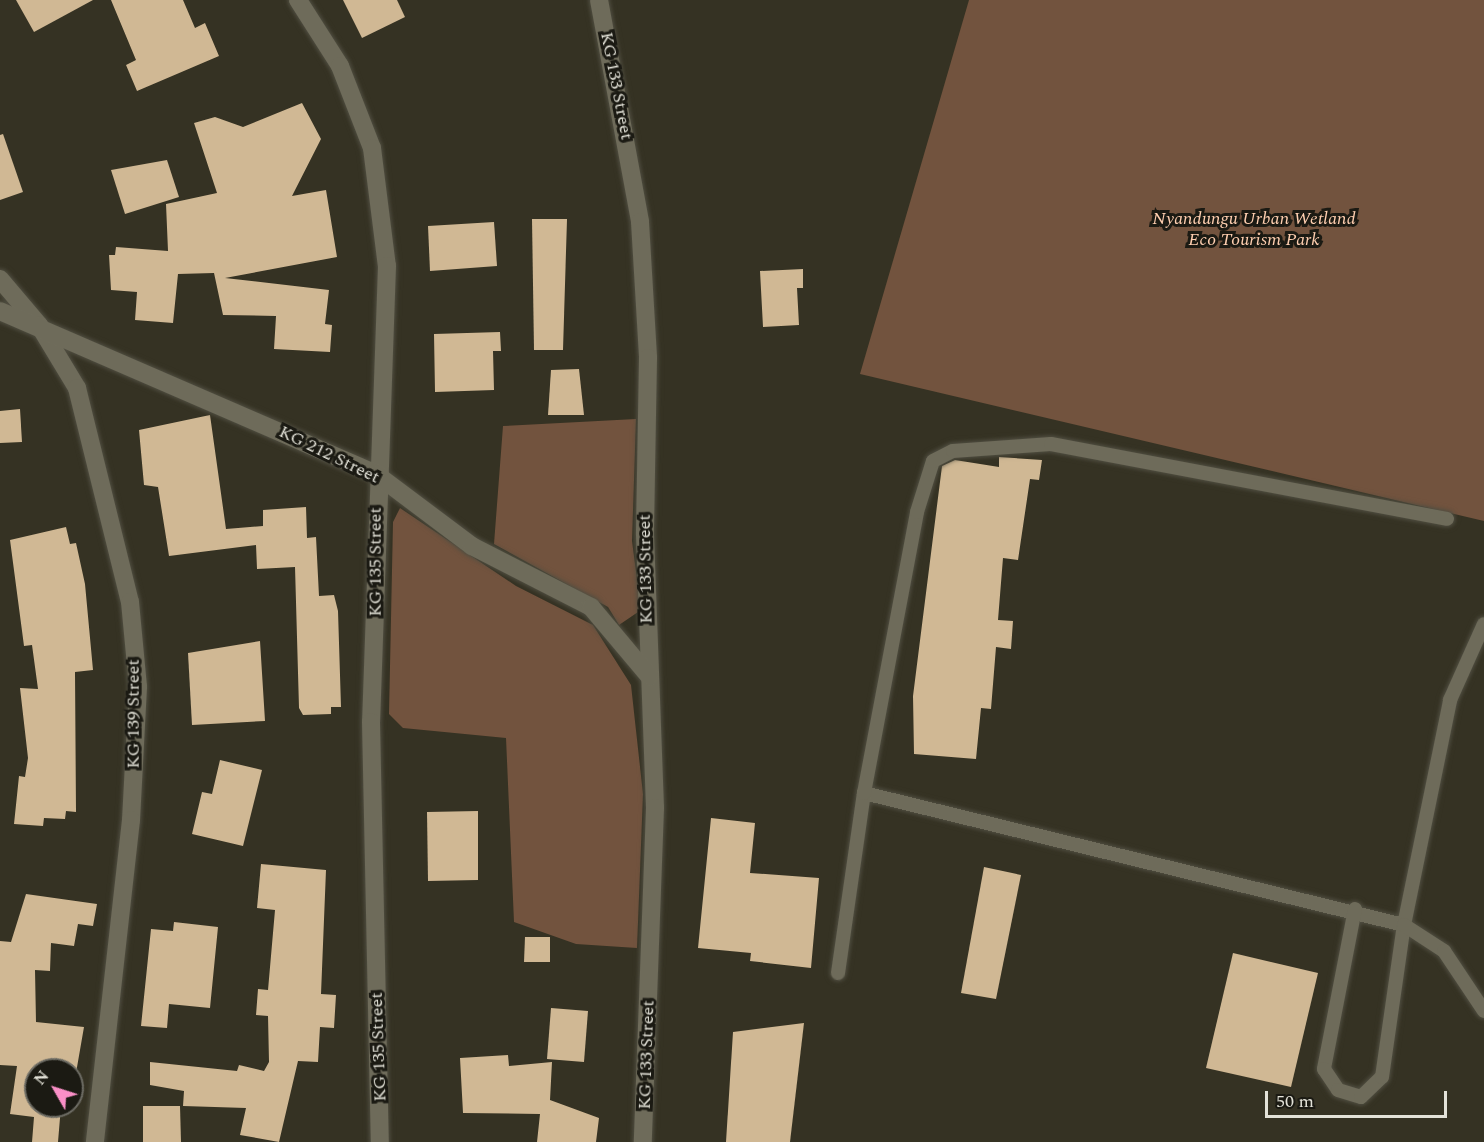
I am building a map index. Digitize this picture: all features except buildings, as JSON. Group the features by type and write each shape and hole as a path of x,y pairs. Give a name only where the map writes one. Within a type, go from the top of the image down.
{"street":[{"name":"KG 135 Street","path":"298,0 340,66 372,148 387,266 376,474 371,722 380,1142"},
{"name":"KG 133 Street","path":"599,0 640,222 648,358 649,676 655,808 643,1142"},
{"name":"KG 139 Street","path":"0,279 39,324 77,388 130,602 138,687 131,820 95,1142"},
{"name":"KG 212 Street","path":"0,311 39,324 376,474 472,546 591,607 649,676"}],"lane":[{"path":"838,973 864,794 917,512 933,461 953,451 1051,444 1447,519"},
{"path":"1355,909 1324,1069 1338,1090 1361,1096 1382,1077 1404,925 1450,700 1484,624"},
{"path":"864,794 1355,909 1404,925 1444,951 1484,1011"}],"green space":[{"name":"Nyandungu Urban Wetland Eco Tourism Park","path":"969,0 1484,0 1484,521 860,374"},
{"path":"636,419 632,541 641,610 619,625 608,607 494,544 503,426"},
{"path":"400,508 516,586 593,625 631,685 643,794 637,948 576,944 514,922 506,738 403,728 389,714 393,522"}]}
